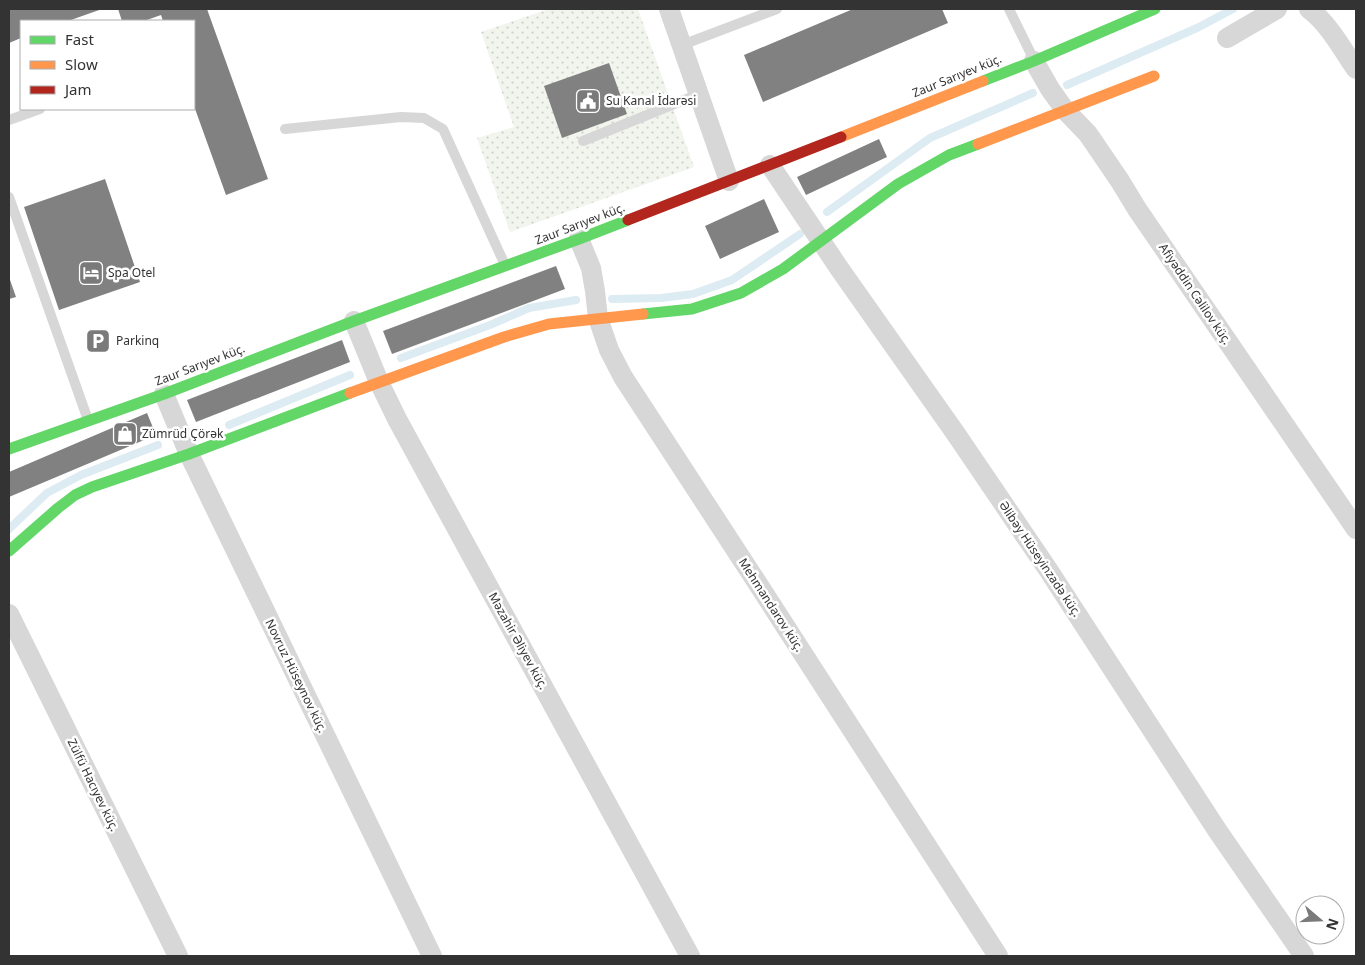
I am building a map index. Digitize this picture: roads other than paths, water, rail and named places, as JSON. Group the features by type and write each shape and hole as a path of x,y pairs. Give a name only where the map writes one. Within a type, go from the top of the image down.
{"street":[{"path":"669,9 729,181"},
{"name":"Zaur Sarıyev küç.","path":"9,449 164,394 354,321 579,239 1034,61 1155,9"},
{"path":"1227,38 1277,9"},
{"path":"1309,9 1316,14 1329,30 1356,69"},
{"name":"Afiyəddin Cəlilov küç.","path":"1034,61 1065,110 1088,134 1099,149 1137,209 1356,529"},
{"path":"9,551 58,508 76,495 92,487 189,454 379,382 548,324 692,309 741,293 782,269 898,184 949,155 1154,76"},
{"name":"Əlibəy Hüseyinzadə küç.","path":"770,165 1044,563 1217,830 1304,956"},
{"name":"Mehmandarov küç.","path":"579,239 591,268 598,318 609,350 622,378 758,584 998,956"},
{"name":"Məzahir Əliyev küç.","path":"354,321 379,382 407,437 690,956"},
{"name":"Novruz Hüseynov küç.","path":"164,394 189,454 432,956"},
{"name":"Zülfü Hacıyev küç.","path":"9,614 178,956"}],"lane":[{"path":"682,45 777,9"},
{"path":"1010,9 1034,61"},
{"path":"584,141 699,94"},
{"path":"9,120 37,110"},
{"path":"285,129 401,117 424,118 442,129 505,266"},
{"path":"9,197 88,420"}],"waterway":[{"path":"1067,85 1197,28 1233,9"},
{"path":"827,212 930,138 1033,93"},
{"path":"612,299 661,298 693,294 732,280 800,234"},
{"path":"401,358 490,325 529,308 576,300"},
{"path":"229,425 350,375"},
{"path":"9,529 47,493 81,475 158,445"}],"place":[{"name":"Su Kanal İdarəsi","path":"588,101"},
{"name":"Spa Otel","path":"91,273"},
{"name":"Parkinq","path":"98,341"},
{"name":"Zümrüd Çörək","path":"125,434"}]}
